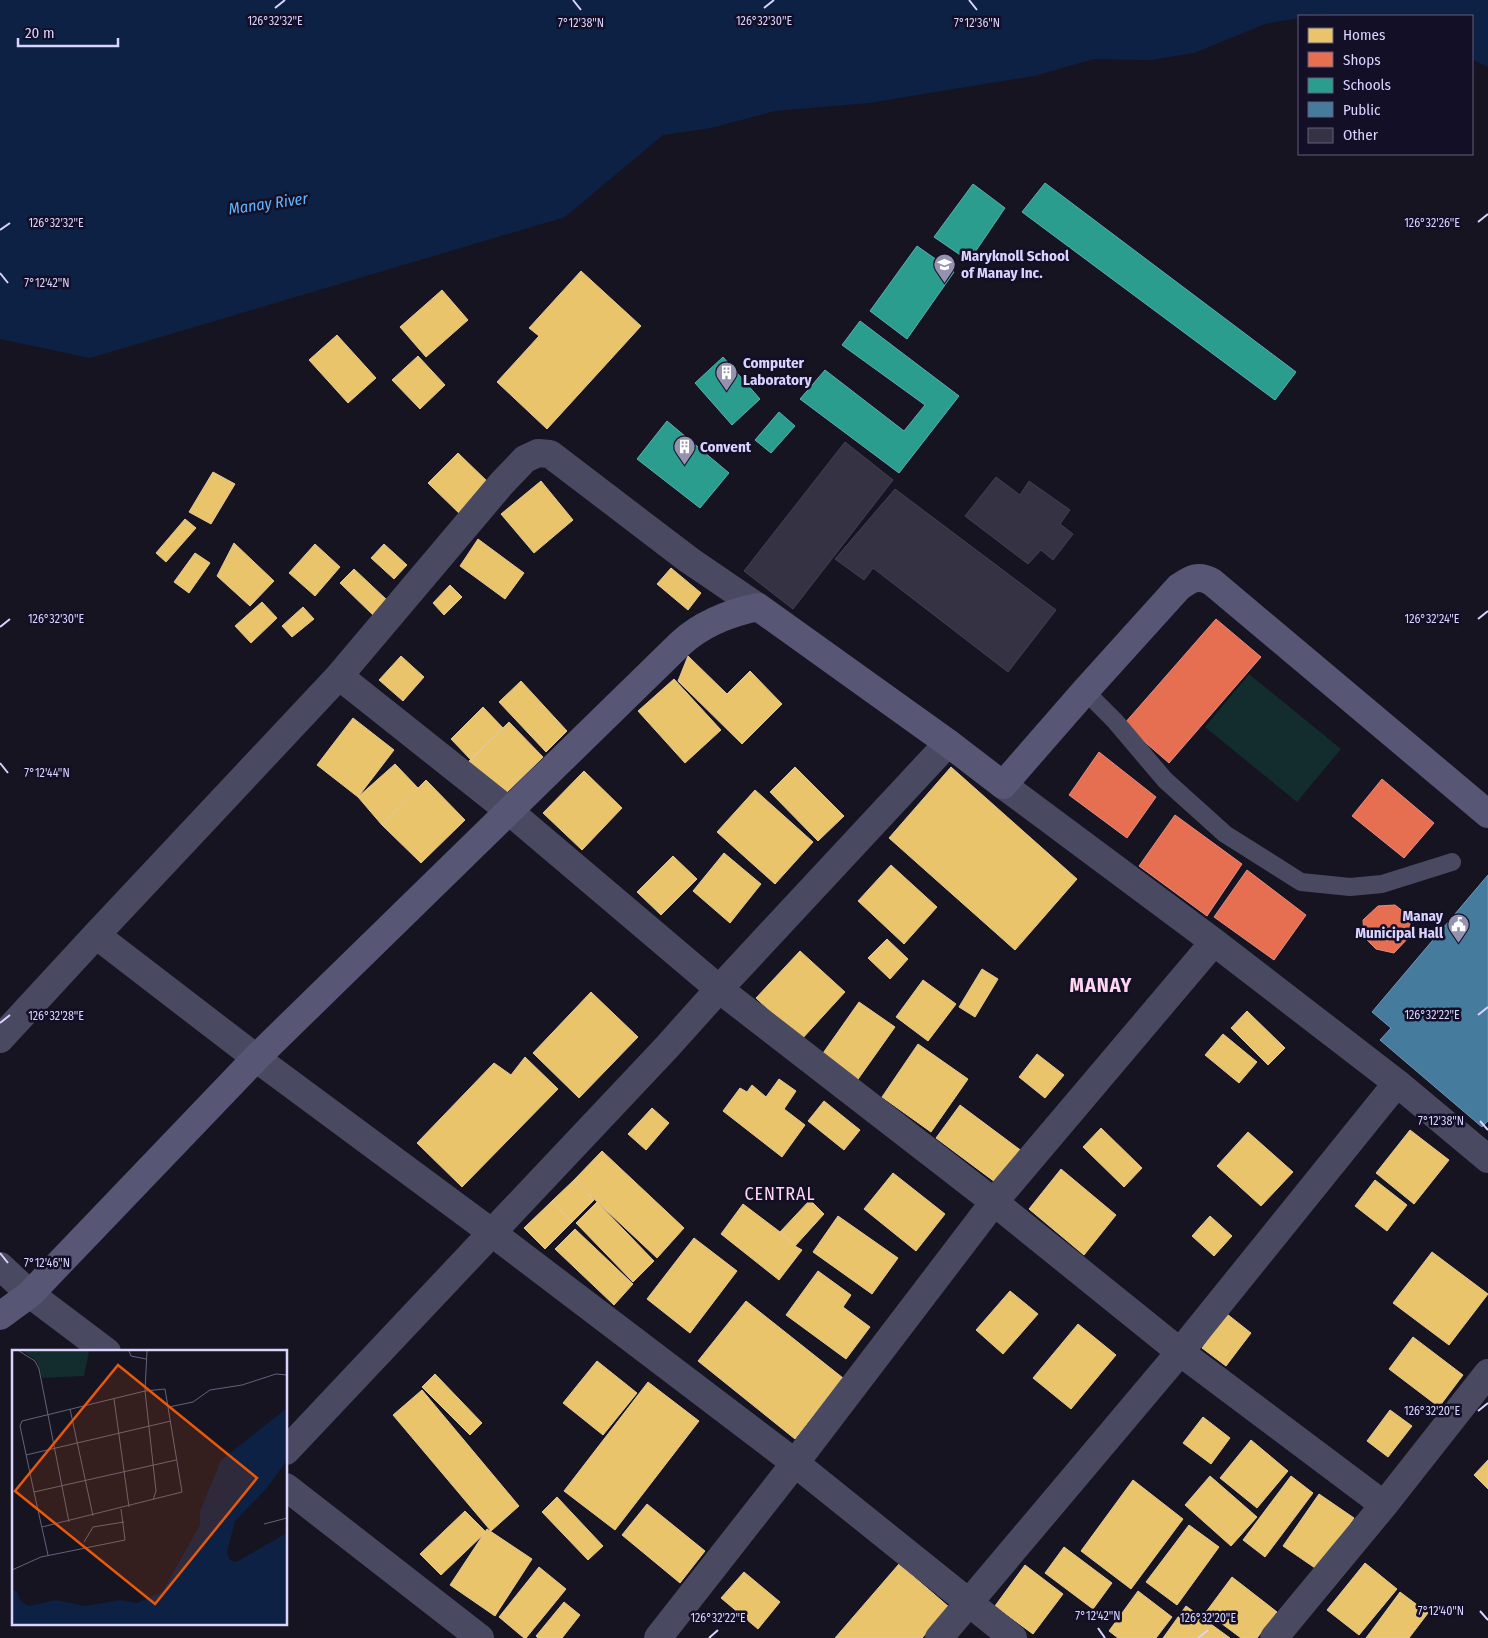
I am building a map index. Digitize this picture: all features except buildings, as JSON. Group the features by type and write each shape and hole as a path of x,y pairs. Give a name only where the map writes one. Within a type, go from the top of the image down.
{"street":[{"path":"3,1031 96,935 339,676 519,464 538,453 550,454 689,560 948,743 1214,942 1397,1082 1488,1159"},
{"path":"1003,785 1179,587 1197,577 1212,582 1488,814"},
{"path":"0,1316 30,1294 256,1058 689,635 695,630 726,615 758,607"},
{"path":"339,676 509,811 719,989 994,1202 1180,1352 1384,1505"},
{"path":"288,1449 667,1046 948,743"},
{"path":"96,935 256,1058 491,1232 795,1463 1013,1638"},
{"path":"658,1638 795,1463 994,1202 1214,942"},
{"path":"939,1638 1180,1352 1397,1082"},
{"path":"0,1266 30,1294 104,1350"},
{"path":"1274,1638 1384,1505 1488,1373"},
{"path":"288,1489 480,1638"}],"lane":[{"path":"1085,691 1115,722 1165,780 1225,834 1301,882 1350,887 1382,884 1452,862"}],"green space":[{"path":"1249,674 1341,749 1297,802 1205,727"}],"water":[{"name":"Manay River","path":"0,0 1488,0 1488,67 1473,60 1473,15 1298,15 1298,18 1265,24 1194,53 1150,60 1094,59 1034,76 869,103 775,111 711,128 663,135 565,217 90,358 0,339"}],"place":[{"name":"Maryknoll School of Manay Inc.","path":"945,284"},
{"name":"Computer Laboratory","path":"727,391"},
{"name":"Convent","path":"684,466"},
{"name":"Manay Municipal Hall","path":"1459,944"}],"district":[{"name":"MANAY","path":"1101,985"},
{"name":"CENTRAL","path":"780,1194"}]}
